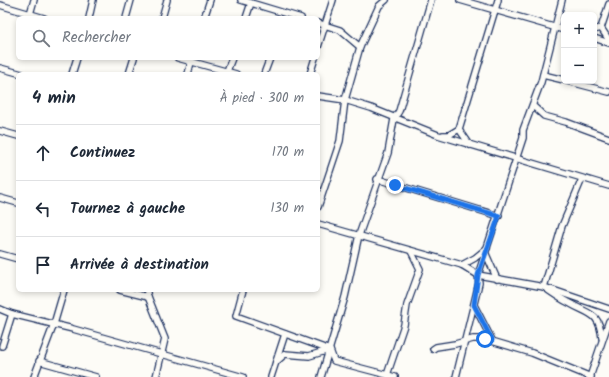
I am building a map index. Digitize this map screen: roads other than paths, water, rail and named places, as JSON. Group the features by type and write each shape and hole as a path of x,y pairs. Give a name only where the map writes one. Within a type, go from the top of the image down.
{"street":[{"path":"30,14 34,0"},
{"path":"89,16 93,0"},
{"path":"127,16 131,0"},
{"path":"163,16 167,0"},
{"path":"205,16 210,0"},
{"path":"241,0 295,16"},
{"path":"320,39 334,0"},
{"path":"320,201 340,141 345,100 360,47 379,3 386,0"},
{"path":"321,377 345,297 359,236 377,179 388,153 394,119 399,111 431,0"},
{"path":"460,0 561,29"},
{"path":"438,135 449,135 459,130 498,0"},
{"path":"456,377 474,305 478,275 499,216 517,159 524,130 543,75 562,0"},
{"path":"247,16 251,3"},
{"path":"601,28 609,4"},
{"path":"0,5 37,16"},
{"path":"279,11 281,16"},
{"path":"320,24 340,30 360,47"},
{"path":"597,29 601,28"},
{"path":"601,28 609,41"},
{"path":"597,39 609,41"},
{"path":"74,72 76,60"},
{"path":"130,72 133,60"},
{"path":"189,72 192,60 230,72"},
{"path":"227,71 231,60"},
{"path":"265,72 269,60"},
{"path":"311,72 314,60"},
{"path":"0,68 16,72"},
{"path":"543,75 561,79"},
{"path":"578,84 609,92"},
{"path":"320,96 345,100 371,108 394,119 438,135 609,186"},
{"path":"533,106 544,116 566,122 609,138"},
{"path":"459,130 470,145"},
{"path":"0,131 16,135"},
{"path":"544,287 562,226 582,178"},
{"path":"377,179 499,216"},
{"path":"0,198 16,202"},
{"path":"320,225 462,266 478,275 544,287 609,309"},
{"path":"387,375 404,325 407,305 420,269 411,251"},
{"path":"462,266 487,251"},
{"path":"487,251 496,279"},
{"path":"0,254 16,257"},
{"path":"544,287 571,304 593,314 601,325 602,338"},
{"path":"34,377 54,324 63,292"},
{"path":"129,292 148,296"},
{"path":"147,292 165,340 156,377"},
{"path":"243,292 236,316 330,350 334,360 395,377"},
{"path":"474,305 492,340"},
{"path":"0,309 12,314 162,354 233,376 243,377"},
{"path":"2,346 12,314"},
{"path":"433,349 436,347 478,338 492,340 532,353 590,377 609,320"},
{"path":"271,377 285,334"},
{"path":"276,362 285,354 309,356 330,350"},
{"path":"39,362 96,377"},
{"path":"214,370 221,377"}]}
